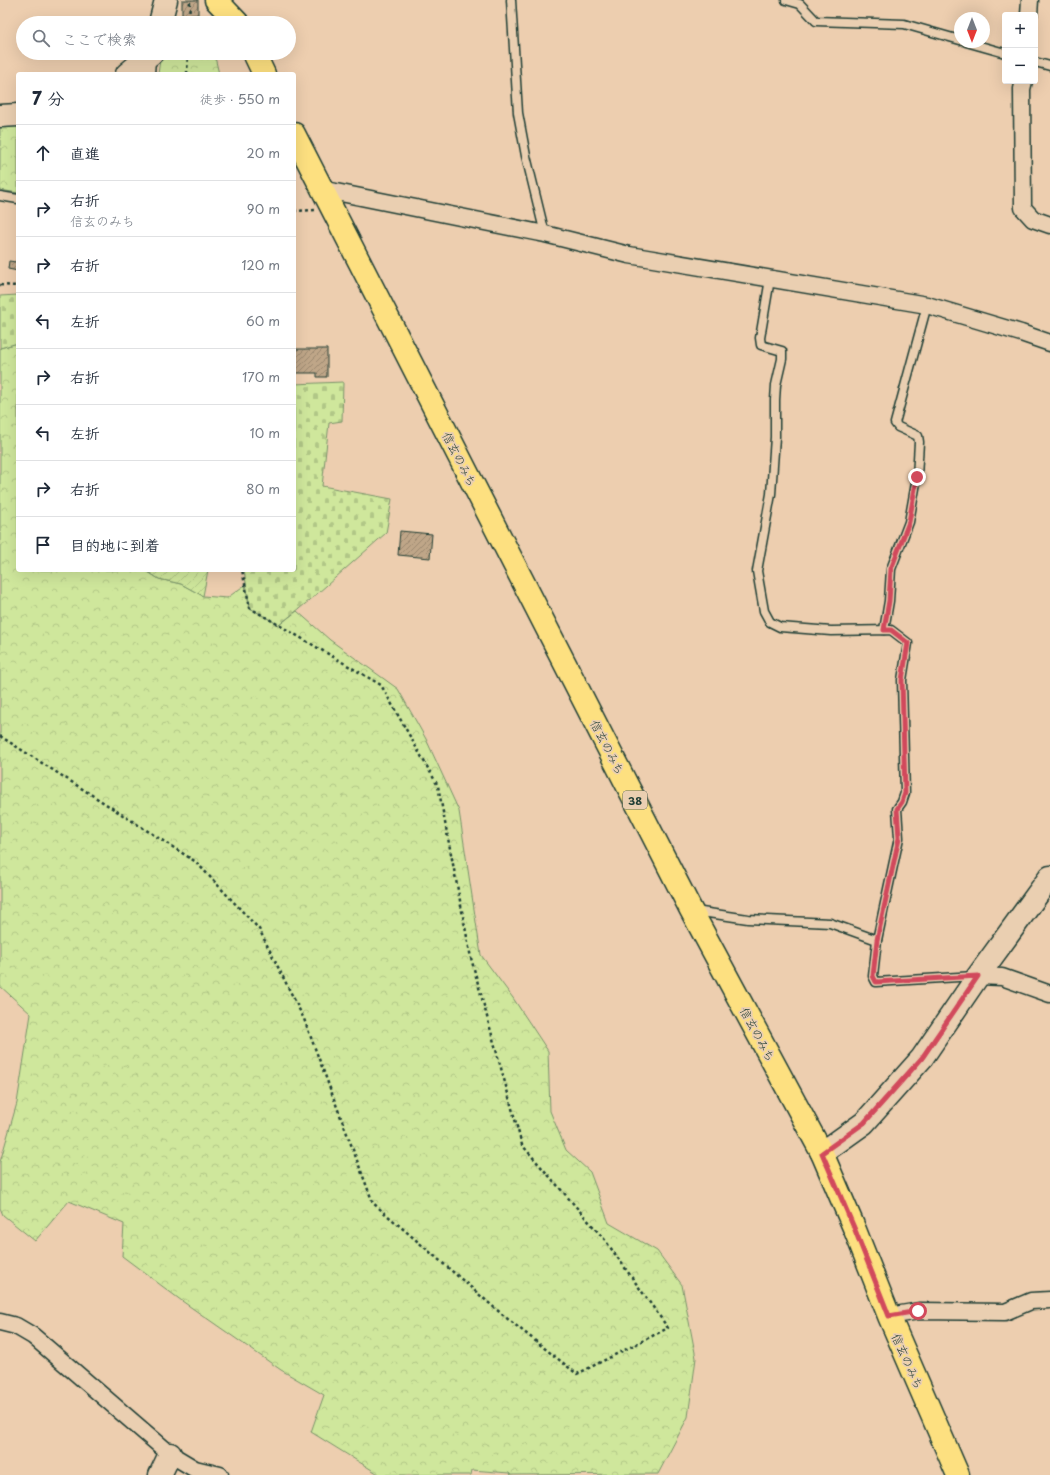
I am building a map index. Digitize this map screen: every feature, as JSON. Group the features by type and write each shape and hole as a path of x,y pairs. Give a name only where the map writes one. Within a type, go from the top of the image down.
{"main road":[{"path":"216,0 231,16"},
{"path":"257,60 263,72"},
{"name":"信玄のみち","path":"296,138 691,910 822,1153 855,1230 889,1316 958,1475"}],"street":[{"path":"162,16 166,0"},
{"path":"1029,12 1030,0"},
{"path":"130,72 151,60"},
{"path":"1023,84 1022,89 1023,208 1033,219 1050,225"},
{"path":"0,116 16,115"},
{"path":"321,189 545,234 629,255 927,306 1021,333 1050,343"},
{"path":"822,1153 864,1123 922,1058 978,976 1050,877"},
{"path":"978,976 1002,977 1050,994"},
{"path":"889,1316 918,1311 1005,1312 1031,1301 1050,1300"},
{"path":"0,1322 16,1326 33,1336 170,1454 195,1469 220,1475"},
{"path":"160,1475 170,1454"}],"lane":[{"path":"511,0 518,113 526,156 545,234"},
{"path":"786,0 800,4 816,21 904,24 954,38"},
{"path":"987,48 1002,52"},
{"path":"1038,63 1050,66"},
{"path":"0,196 16,199"},
{"path":"770,279 760,338 761,345 782,352 782,359 776,385 775,437 771,494 757,571 764,611 770,622 780,627 831,631 891,630 908,643 902,680 905,793 902,802 897,809 899,838 877,940 873,976 876,982 978,976"},
{"path":"884,630 889,601 891,569 909,522 917,477 919,442 918,436 898,427 895,423 927,306"},
{"path":"691,910 748,919 830,923 877,940"}],"path":[{"path":"189,16 190,0"},
{"path":"187,72 188,60"},
{"path":"0,285 16,286"},
{"path":"0,736 196,862 259,929 304,1019 373,1203 504,1316 577,1374 668,1328 605,1240 522,1145 471,958 438,786 381,685 250,608 242,572"}],"green space":[{"path":"160,60 216,60 219,72 158,72"},
{"path":"16,115 16,193 0,190 0,116"},
{"path":"16,295 16,344 0,348 0,296"},
{"path":"16,344 16,572 148,572 159,579 181,584 203,596 227,598 245,585 250,608 279,625 297,611 330,640 398,689 426,739 459,811 481,955 513,998 548,1051 550,1111 566,1150 590,1172 609,1223 657,1251 682,1285 696,1358 688,1417 658,1474 511,1475 509,1473 472,1470 471,1475 380,1475 311,1432 324,1395 281,1370 182,1301 122,1256 124,1224 69,1201 35,1241 3,1215 0,1208 0,1162 17,1103 31,1014 0,986 0,348"},
{"path":"343,382 342,421 329,423 322,486 392,499 386,533 310,600 279,625 250,608 244,572 296,572 296,384"},
{"path":"148,572 208,572 203,596 181,584 159,579"}],"building":[{"path":"182,0 198,0 198,15 182,15"},
{"path":"9,261 16,262 16,271 8,269"},
{"path":"296,349 327,349 327,377 317,377 317,373 296,373"},
{"path":"400,531 432,534 430,558 398,555"}],"route":[{"path":"917,477 911,503 909,522 891,569 889,601 884,630 891,630 908,643 902,680 905,793 902,802 897,809 899,838 877,940 873,976 876,982 978,976 922,1058 864,1123 822,1153 855,1230 889,1316 918,1311"}]}
